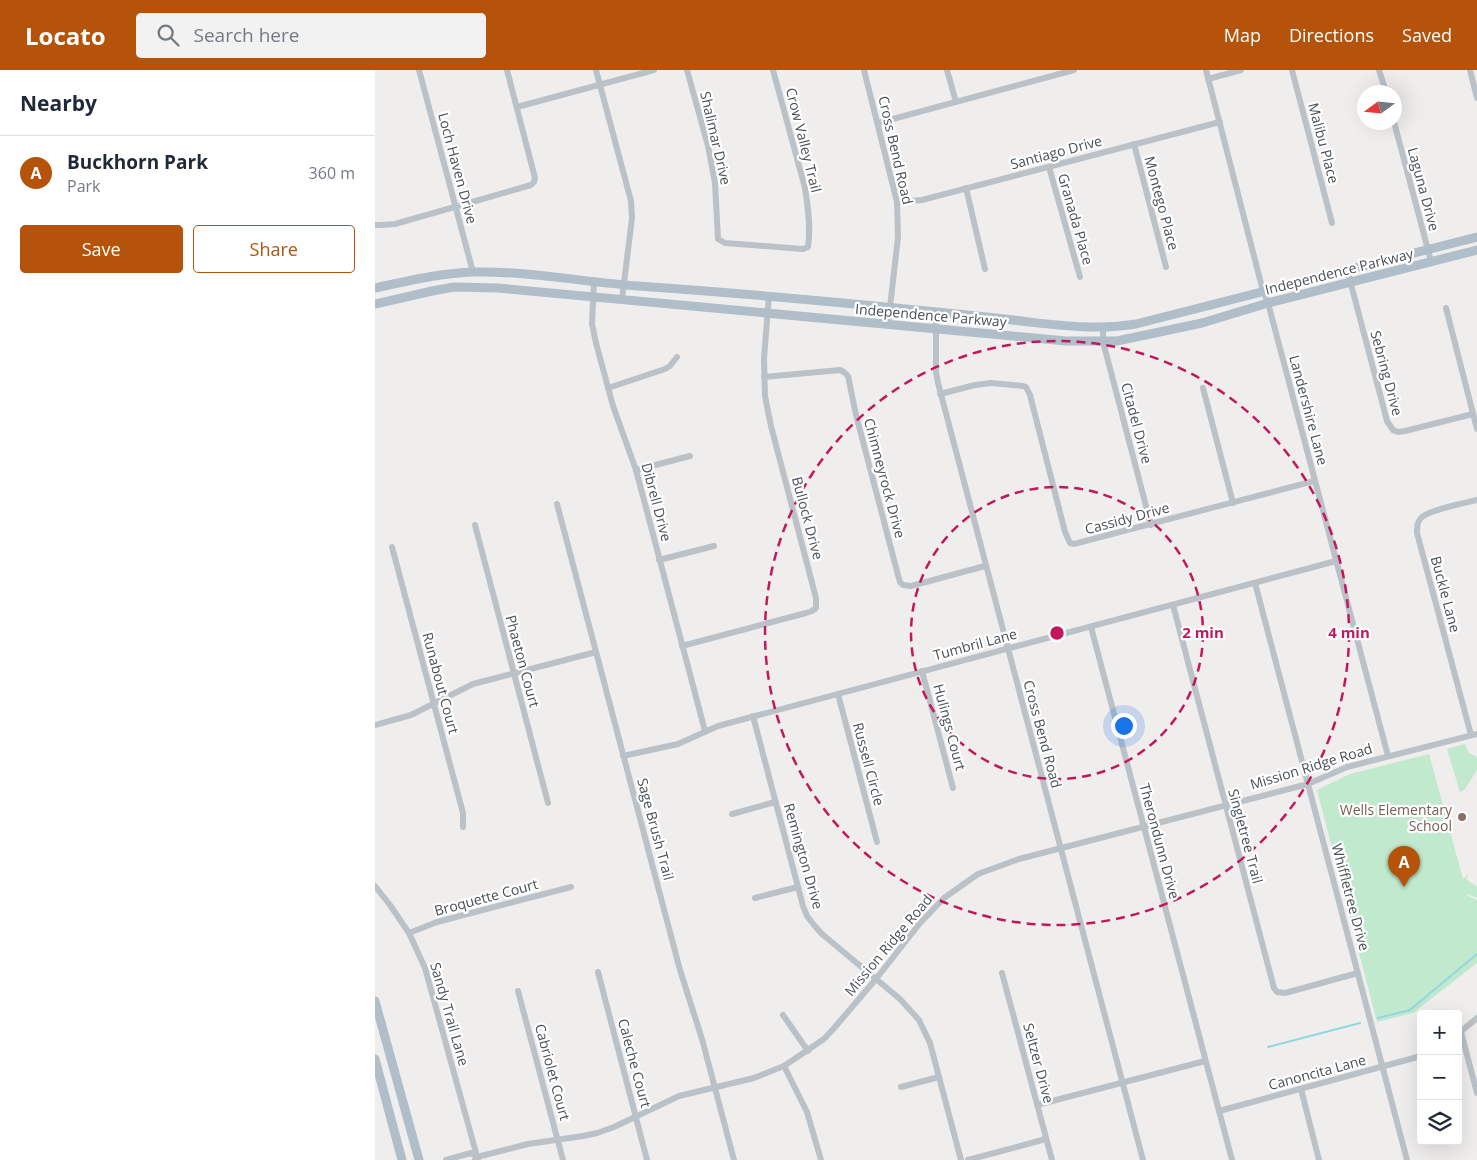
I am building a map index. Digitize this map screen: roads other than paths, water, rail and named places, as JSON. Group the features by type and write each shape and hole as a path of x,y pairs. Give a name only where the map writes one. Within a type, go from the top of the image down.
{"main road":[{"name":"Independence Parkway","path":"375,288 428,277 473,272 508,273 594,280 624,285 769,296 1074,327 1103,327 1136,324 1477,237"},
{"name":"Independence Parkway","path":"375,304 454,287 498,288 935,330 1066,341 1103,342 1117,341 1202,323 1268,302 1477,250"},
{"path":"473,272 475,288"},
{"path":"375,1001 419,1160"},
{"path":"375,1059 402,1160"}],"street":[{"name":"Loch Haven Drive","path":"419,70 473,272"},
{"path":"375,225 395,224 533,184 535,178 507,70"},
{"path":"596,70 631,201 632,218 622,299"},
{"path":"517,107 654,70"},
{"name":"Shalimar Drive","path":"687,70 708,146 715,183 718,240 725,243 803,249 808,247"},
{"name":"Crow Valley Trail","path":"773,70 805,188 808,247"},
{"name":"Cross Bend Road","path":"864,70 897,202 898,237 888,325"},
{"path":"947,70 956,102"},
{"path":"878,123 1074,70"},
{"name":"Landershire Lane","path":"1206,70 1263,291 1268,302 1388,756"},
{"path":"1208,79 1241,70"},
{"name":"Malibu Place","path":"1292,70 1332,222"},
{"path":"1379,70 1384,85"},
{"path":"1470,70 1477,98"},
{"name":"Santiago Drive","path":"897,202 922,200 1220,122"},
{"name":"Laguna Drive","path":"1396,130 1431,262"},
{"name":"Montego Place","path":"1134,144 1166,267"},
{"name":"Granada Place","path":"1049,167 1080,277"},
{"path":"966,188 985,270"},
{"name":"Sebring Drive","path":"1347,269 1387,421 1393,430 1398,432 1405,431 1473,414"},
{"name":"Dibrell Drive","path":"594,280 592,324 613,406 636,470 705,731"},
{"name":"Bullock Drive","path":"682,646 806,613 816,608 816,598 771,426 765,396 764,377 769,296"},
{"path":"1446,308 1477,429"},
{"name":"Cross Bend Road","path":"936,312 936,372 940,394 1143,1160"},
{"name":"Citadel Drive","path":"1103,327 1103,342 1151,524"},
{"path":"608,388 665,369 677,357"},
{"name":"Chimneyrock Drive","path":"764,377 840,370 848,376 855,415 898,575 903,585 911,586 985,566"},
{"name":"Cassidy Drive","path":"940,394 982,384 1020,385 1026,388 1030,395 1065,532 1070,543 1078,544 1315,481"},
{"path":"1203,388 1233,502"},
{"path":"636,470 690,456"},
{"name":"Buckle Lane","path":"1474,735 1417,533 1417,526 1419,520 1427,513 1477,500"},
{"name":"Sage Brush Trail","path":"557,504 623,756 734,1160"},
{"name":"Phaeton Court","path":"475,525 547,803"},
{"name":"Runabout Court","path":"392,546 463,813 463,827"},
{"path":"659,560 714,546"},
{"name":"Tumbril Lane","path":"623,756 678,744 718,726 753,716 1336,561"},
{"name":"Whiffletree Drive","path":"1255,583 1407,1160"},
{"name":"Singletree Trail","path":"1173,605 1274,988 1277,992 1285,993 1358,973"},
{"name":"Therondunn Drive","path":"1091,627 1232,1160"},
{"path":"375,725 411,715 473,684 596,652"},
{"name":"Hulings Court","path":"922,671 953,788"},
{"name":"Russell Circle","path":"838,694 877,842"},
{"name":"Remington Drive","path":"753,716 805,911 813,925 900,999 919,1020 930,1043 961,1160"},
{"name":"Mission Ridge Road","path":"446,1160 471,1153 476,1159 528,1144 597,1133 614,1127 679,1096 754,1078 783,1066 824,1039 931,911 944,898 978,874 1006,863 1308,784 1347,767 1474,735"},
{"path":"732,814 775,802"},
{"name":"Sandy Trail Lane","path":"375,886 409,933 420,956 431,986 476,1159"},
{"name":"Broquette Court","path":"409,933 437,922 571,887"},
{"path":"755,898 798,887"},
{"name":"Caleche Court","path":"598,972 647,1160"},
{"name":"Seltzer Drive","path":"1002,972 1052,1160"},
{"name":"Cabriolet Court","path":"518,991 563,1160"},
{"path":"783,1016 808,1051"},
{"path":"1462,1030 1477,1018"},
{"path":"1462,1043 1477,1093"},
{"name":"Canoncita Lane","path":"1219,1111 1417,1057"},
{"path":"1037,1105 1205,1061"},
{"path":"783,1066 807,1112 821,1160"},
{"path":"901,1087 939,1077"},
{"path":"1301,1089 1319,1160"},
{"path":"968,1160 1046,1139"}],"waterway":[{"path":"1378,1018 1410,1010 1477,954"},
{"path":"1268,1047 1360,1023"}],"place":[{"name":"Wells Elementary School","path":"1462,817"},
{"name":"Buckhorn Park","path":"1404,887"}]}
